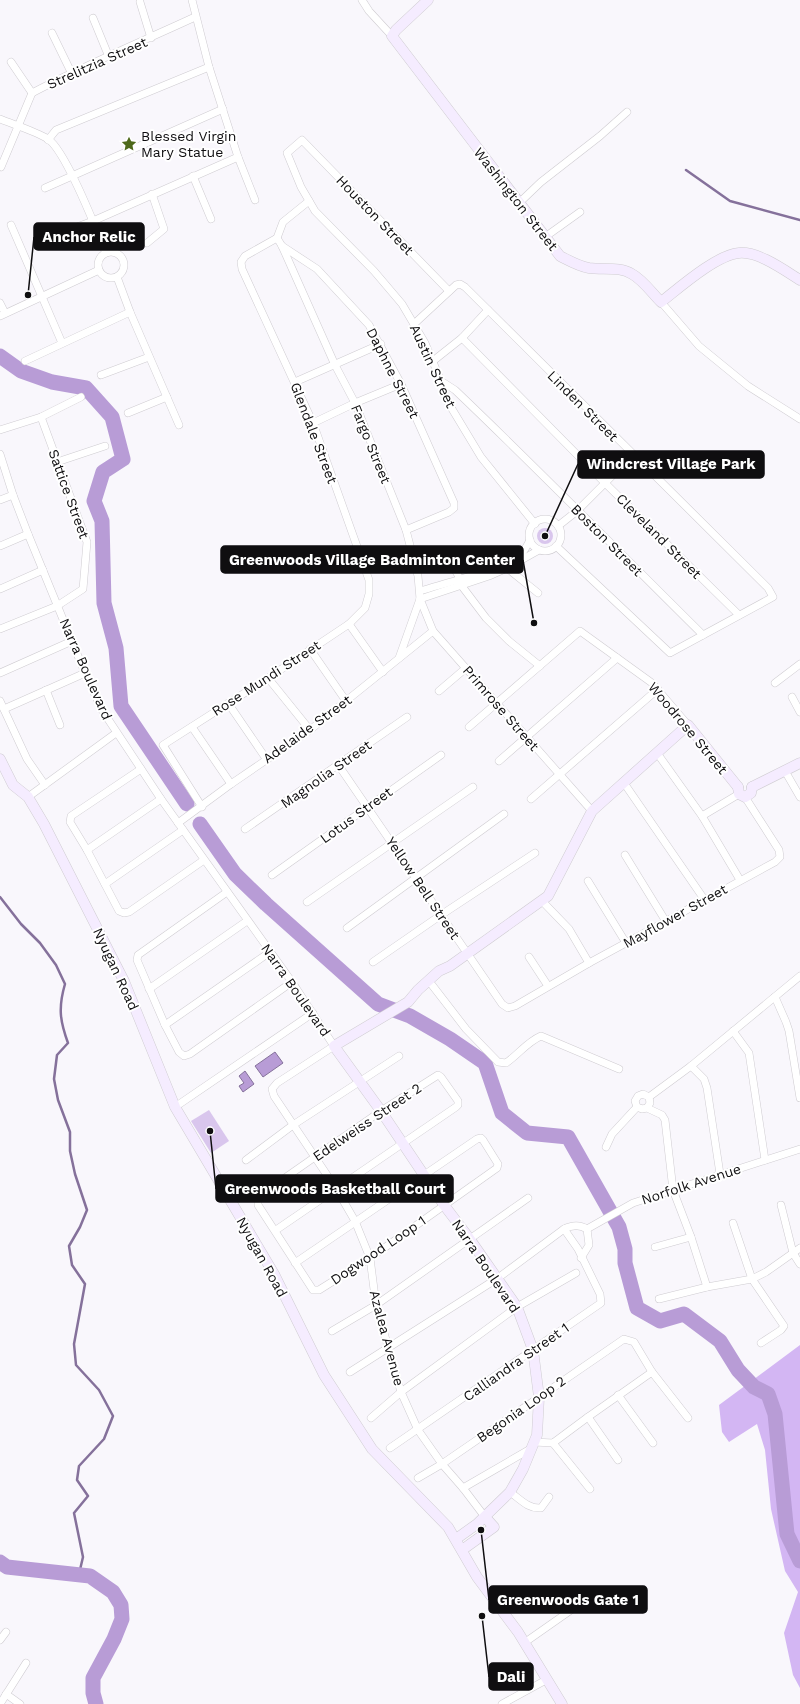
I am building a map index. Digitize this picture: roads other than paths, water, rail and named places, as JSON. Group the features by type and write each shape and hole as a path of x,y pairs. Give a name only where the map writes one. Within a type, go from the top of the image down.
{"street":[{"path":"192,0 195,17 209,67 238,157 255,200"},
{"name":"Washington Street","path":"362,0 369,11 392,36 560,256 574,264 589,268 621,270 631,273 639,278 699,346 748,386 800,420"},
{"path":"392,36 396,30 428,0"},
{"path":"140,2 151,38"},
{"name":"Strelitzia Street","path":"2,167 17,126 32,93 71,72 109,57 195,17"},
{"path":"93,18 109,57"},
{"path":"52,33 71,72"},
{"path":"10,62 32,93"},
{"path":"48,140 56,130 209,67"},
{"path":"45,188 223,109"},
{"path":"519,203 541,182 600,136 627,112"},
{"path":"2,120 48,140 55,146 72,176 106,253"},
{"name":"Houston Street","path":"287,153 302,140 448,291"},
{"name":"Austin Street","path":"287,153 309,202 328,226 388,287 402,304 433,361 446,399 481,457 535,524"},
{"path":"58,234 93,221 238,157"},
{"path":"193,176 212,219"},
{"path":"147,244 164,229 152,194"},
{"path":"277,238 283,222 309,202"},
{"path":"545,237 580,212"},
{"path":"11,225 62,343"},
{"name":"Fargo Street","path":"277,238 282,246 335,365 355,403 406,530 416,570 420,599 399,658"},
{"name":"Glendale Street","path":"277,238 245,256 241,262 242,269 313,423 369,580 365,608"},
{"name":"Daphne Street","path":"282,246 318,269 369,325 401,384 454,503 454,508 449,512 406,530"},
{"path":"111,252 121,257 124,268 122,273 117,277 107,278 102,275 99,270 98,264 100,258 106,253 111,252"},
{"path":"661,302 720,259 739,253 757,256 782,268 800,280"},
{"path":"0,303 2,314 99,270"},
{"path":"117,277 130,312 179,425"},
{"name":"Linden Street","path":"448,291 460,284 465,287 768,588 773,597 739,615"},
{"path":"414,324 448,291"},
{"path":"433,361 462,338 488,310"},
{"path":"25,360 130,312"},
{"name":"Cleveland Street","path":"462,338 739,615"},
{"path":"295,382 380,344"},
{"path":"101,375 149,357"},
{"name":"Boston Street","path":"441,381 455,390 504,436 577,511 703,635"},
{"path":"313,423 355,403 401,384"},
{"path":"0,430 41,417 81,397"},
{"path":"128,412 167,397"},
{"name":"Sattice Street","path":"41,417 87,542 83,590 57,606"},
{"path":"57,462 105,446"},
{"name":"Narra Boulevard","path":"0,454 13,495 28,534 85,673 102,710 161,800 246,921 292,982 334,1046 381,1111 402,1145 498,1278 517,1307 533,1350 539,1397 537,1435 523,1469 510,1492 485,1517 456,1539"},
{"path":"558,526 577,511 633,455"},
{"path":"0,500 13,495"},
{"path":"420,599 504,563 523,552 530,540 530,531 535,524 544,520 549,520 558,526 561,534 561,538 556,546 548,551 539,550 530,540"},
{"path":"0,546 28,534"},
{"path":"556,546 670,653 739,615"},
{"path":"420,591 489,576 507,568 539,550"},
{"path":"416,570 443,561 450,562 460,582 486,618 509,641 540,666"},
{"path":"507,568 538,593"},
{"path":"0,589 43,570"},
{"name":"Primrose Street","path":"420,599 433,631 592,811"},
{"path":"0,629 57,606"},
{"name":"Rose Mundi Street","path":"202,807 163,745 349,624 365,608"},
{"path":"349,624 382,672"},
{"name":"Adelaide Street","path":"178,823 202,807 231,784 310,730 433,631"},
{"name":"Woodrose Street","path":"470,727 580,631 652,683 741,792"},
{"path":"0,673 72,641"},
{"path":"310,649 346,701"},
{"path":"499,761 617,658"},
{"path":"775,683 800,664"},
{"path":"439,692 466,668"},
{"path":"4,709 85,673"},
{"path":"268,678 310,730"},
{"path":"531,799 658,689"},
{"path":"46,690 60,726"},
{"path":"792,697 800,712"},
{"path":"0,701 27,759 45,785"},
{"path":"228,703 267,760"},
{"name":"Magnolia Street","path":"245,829 339,766 407,717"},
{"path":"410,999 439,971 450,966 468,954 548,896 592,811 688,726"},
{"path":"192,727 231,784"},
{"path":"28,797 116,733"},
{"path":"657,753 702,816 740,880"},
{"name":"Lotus Street","path":"272,875 441,755"},
{"name":"Nyugan Road","path":"0,759 13,785 28,797 44,824 124,981 175,1107 274,1274 324,1375 372,1449 448,1527 477,1577 496,1601 562,1704"},
{"path":"702,816 741,792 751,793 752,787 800,763"},
{"name":"Yellow Bell Street","path":"339,766 502,1004 508,1008"},
{"path":"141,769 71,816 70,819 70,822 87,850 119,911 124,913 129,912 204,860"},
{"path":"785,771 800,797"},
{"path":"624,783 704,900"},
{"path":"307,902 472,787"},
{"name":"Mayflower Street","path":"508,1008 515,1006 665,920 775,862 780,857 779,850 741,792"},
{"path":"87,850 161,800"},
{"path":"348,928 504,814"},
{"path":"105,884 183,830"},
{"path":"373,962 535,853"},
{"path":"626,855 665,920"},
{"path":"588,880 626,943"},
{"path":"227,892 138,955 138,960 149,989 179,1052 184,1056 190,1054 292,982"},
{"path":"542,901 569,929 589,963"},
{"path":"149,989 246,921"},
{"path":"165,1025 270,952"},
{"path":"529,957 548,986"},
{"path":"334,1046 375,1023 421,993 442,977 450,966"},
{"path":"648,1097 691,1066 800,976"},
{"path":"432,985 466,1030 498,1062 506,1063 517,1055 532,1040 541,1036 619,1069"},
{"path":"775,997 789,1031 800,1098"},
{"path":"175,1107 312,1013"},
{"path":"733,1031 749,1052 765,1160"},
{"name":"Azalea Avenue","path":"334,1046 277,1084 272,1089 274,1096 337,1190 355,1221 370,1258 376,1304 401,1392 418,1430 442,1464 485,1517"},
{"path":"246,1160 293,1125 399,1056"},
{"path":"691,1066 704,1079 707,1088 720,1174"},
{"name":"Edelweiss Street 2","path":"276,1230 258,1205 258,1199 266,1191 381,1111 438,1075 458,1101 458,1104 402,1145"},
{"path":"637,1107 635,1101 638,1096 644,1094 648,1097 650,1103 647,1108"},
{"path":"637,1107 642,1109 647,1108 662,1115 665,1120 674,1190 692,1237 707,1287"},
{"path":"606,1146 612,1134 637,1107"},
{"name":"Dogwood Loop 1","path":"295,1263 313,1290 319,1290 370,1258 499,1166 481,1138 477,1138 423,1175"},
{"path":"402,1145 276,1230 295,1263 423,1175"},
{"name":"Norfolk Avenue","path":"589,1228 633,1203 800,1149"},
{"path":"332,1331 376,1304 528,1198"},
{"path":"781,1205 793,1253 800,1264"},
{"path":"733,1223 752,1279 784,1326 781,1330 761,1344"},
{"path":"350,1372 498,1278 564,1229 572,1225 589,1228 589,1245 582,1258"},
{"path":"564,1229 578,1249 582,1258"},
{"path":"655,1247 692,1237"},
{"path":"659,1299 707,1287 752,1279 800,1248"},
{"name":"Calliandra Street 1","path":"390,1448 601,1303 600,1294 582,1258"},
{"path":"371,1418 401,1392 517,1307 576,1273"},
{"name":"Begonia Loop 2","path":"418,1478 442,1464 624,1339 634,1342 652,1372"},
{"path":"463,1488 533,1445 553,1443 588,1416 652,1372 688,1418"},
{"path":"618,1395 653,1443"},
{"path":"588,1416 618,1460"},
{"path":"553,1443 590,1489"},
{"path":"510,1492 529,1507 535,1508 541,1508 549,1497"},
{"path":"462,1550 494,1527 485,1517"},
{"path":"524,1643 574,1608"},
{"path":"0,1640 6,1632"},
{"path":"0,1704 26,1663"},
{"path":"502,1704 546,1680"},
{"path":"6,1694 20,1704"}],"waterway":[{"path":"686,170 730,201 800,220"},
{"path":"0,356 21,371 52,382 86,388 112,417 123,459 103,472 94,501 102,521 104,603 116,648 121,706 187,804"},
{"path":"200,824 235,874 266,904 378,1004 410,1016 450,1039 485,1063 502,1113 527,1133 568,1137 619,1227 625,1249 625,1263 637,1308 660,1321 684,1314 720,1341 738,1370 754,1387 768,1394 775,1414 787,1534 800,1561"},
{"path":"0,897 21,924 40,943 56,965 65,984 61,1000 61,1014 63,1028 68,1043 57,1055 54,1079 58,1100 70,1132 70,1151 75,1174 87,1210 80,1227 69,1246 72,1265 85,1284 74,1344 76,1365 99,1390 113,1416 104,1439 79,1466 77,1480 88,1496 74,1513 83,1557 79,1574"},
{"path":"0,1562 7,1567 90,1576 113,1592 121,1605 122,1619 114,1639 93,1678 93,1693 96,1704"}],"place":[{"name":"Blessed Virgin Mary Statue","path":"129,144"},
{"name":"Anchor Relic","path":"28,295"},
{"name":"Windcrest Village Park","path":"545,536"},
{"name":"Greenwoods Village Badminton Center","path":"534,623"},
{"name":"Greenwoods Basketball Court","path":"210,1131"},
{"name":"Greenwoods Gate 1","path":"481,1530"},
{"name":"Dali","path":"482,1616"}]}
